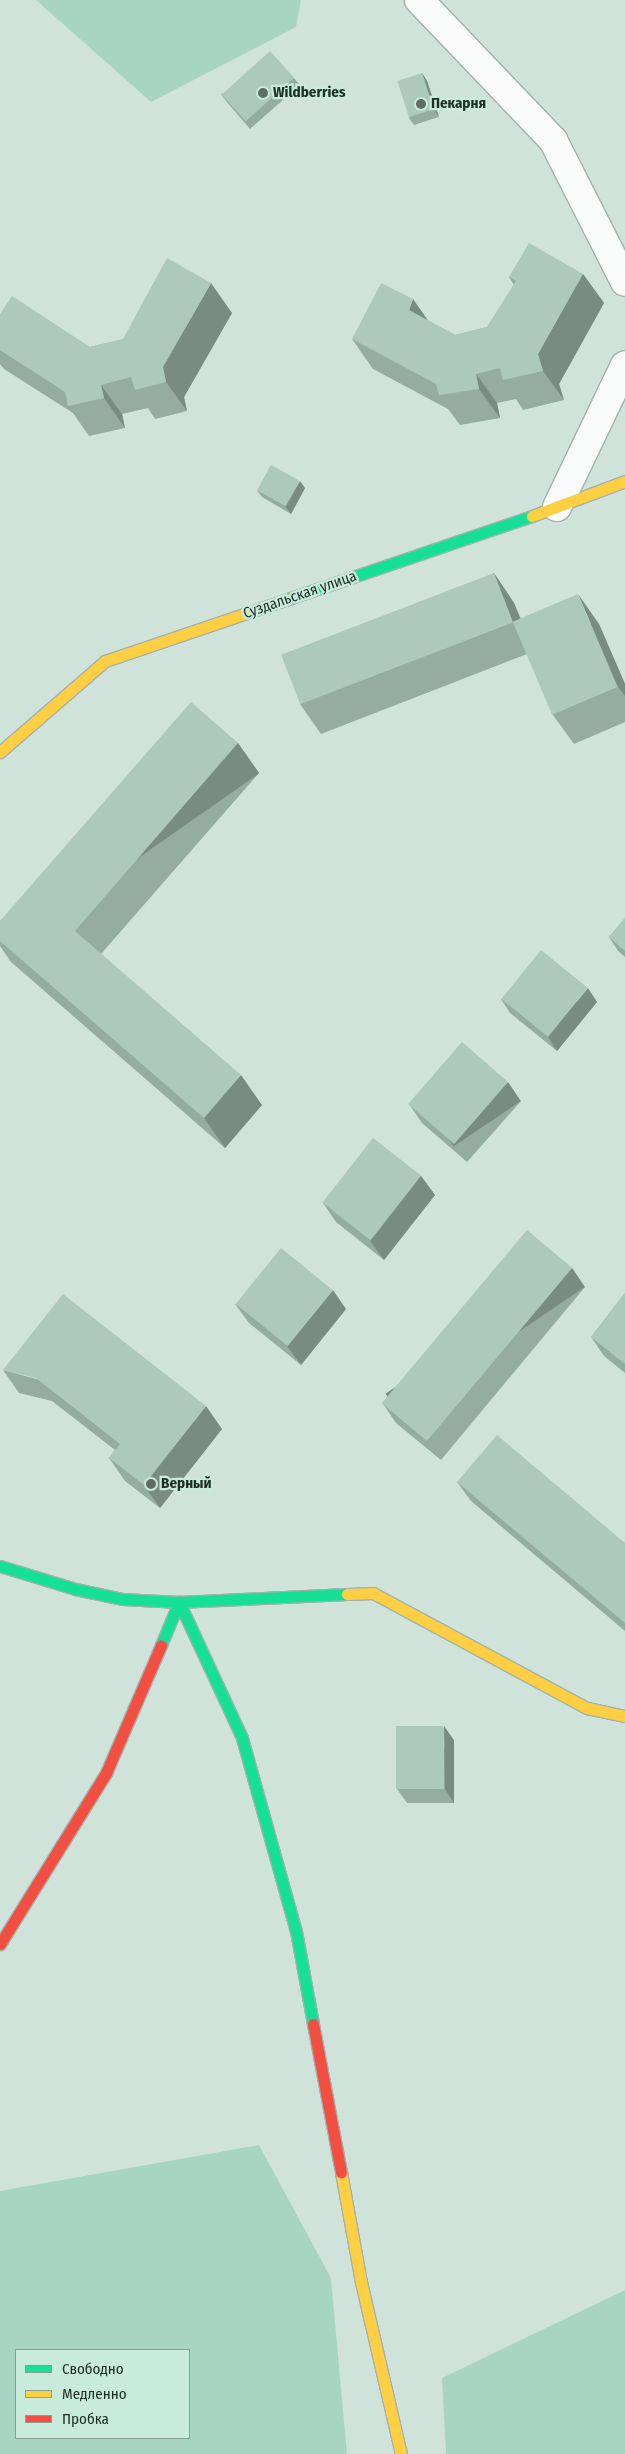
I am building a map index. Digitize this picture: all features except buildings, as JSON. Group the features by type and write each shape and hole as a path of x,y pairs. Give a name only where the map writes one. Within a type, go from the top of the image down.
{"street":[{"path":"419,0 553,140 625,282"},
{"path":"557,507 625,365"},
{"name":"Суздальская улица","path":"0,752 105,661 557,507 625,481"},
{"path":"0,1566 75,1589 122,1599 179,1602 373,1593 587,1708 625,1716"},
{"path":"0,1944 106,1773 179,1602"},
{"path":"179,1602 242,1738 296,1931 361,2282 401,2454"}],"green space":[{"path":"36,0 301,0 296,27 151,102"},
{"path":"259,2145 331,2278 347,2454 0,2454 0,2191"},
{"path":"625,2290 625,2454 446,2454 442,2378"}],"traffic: fast":[{"path":"288,599 532,516"},
{"path":"0,1566 75,1589 122,1599 179,1602 347,1594"},
{"path":"161,1645 179,1602 242,1738 296,1931 313,2024"}],"traffic: slow":[{"path":"532,516 625,481"},
{"path":"0,752 105,661 288,599"},
{"path":"347,1594 373,1593 587,1708 625,1716"},
{"path":"341,2172 361,2282 401,2454"}],"traffic: jam":[{"path":"0,1944 106,1773 161,1645"},
{"path":"313,2024 341,2172"}],"place":[{"name":"Wildberries","path":"263,93"},
{"name":"Пекарня","path":"421,104"},
{"name":"Верный","path":"151,1484"}]}
